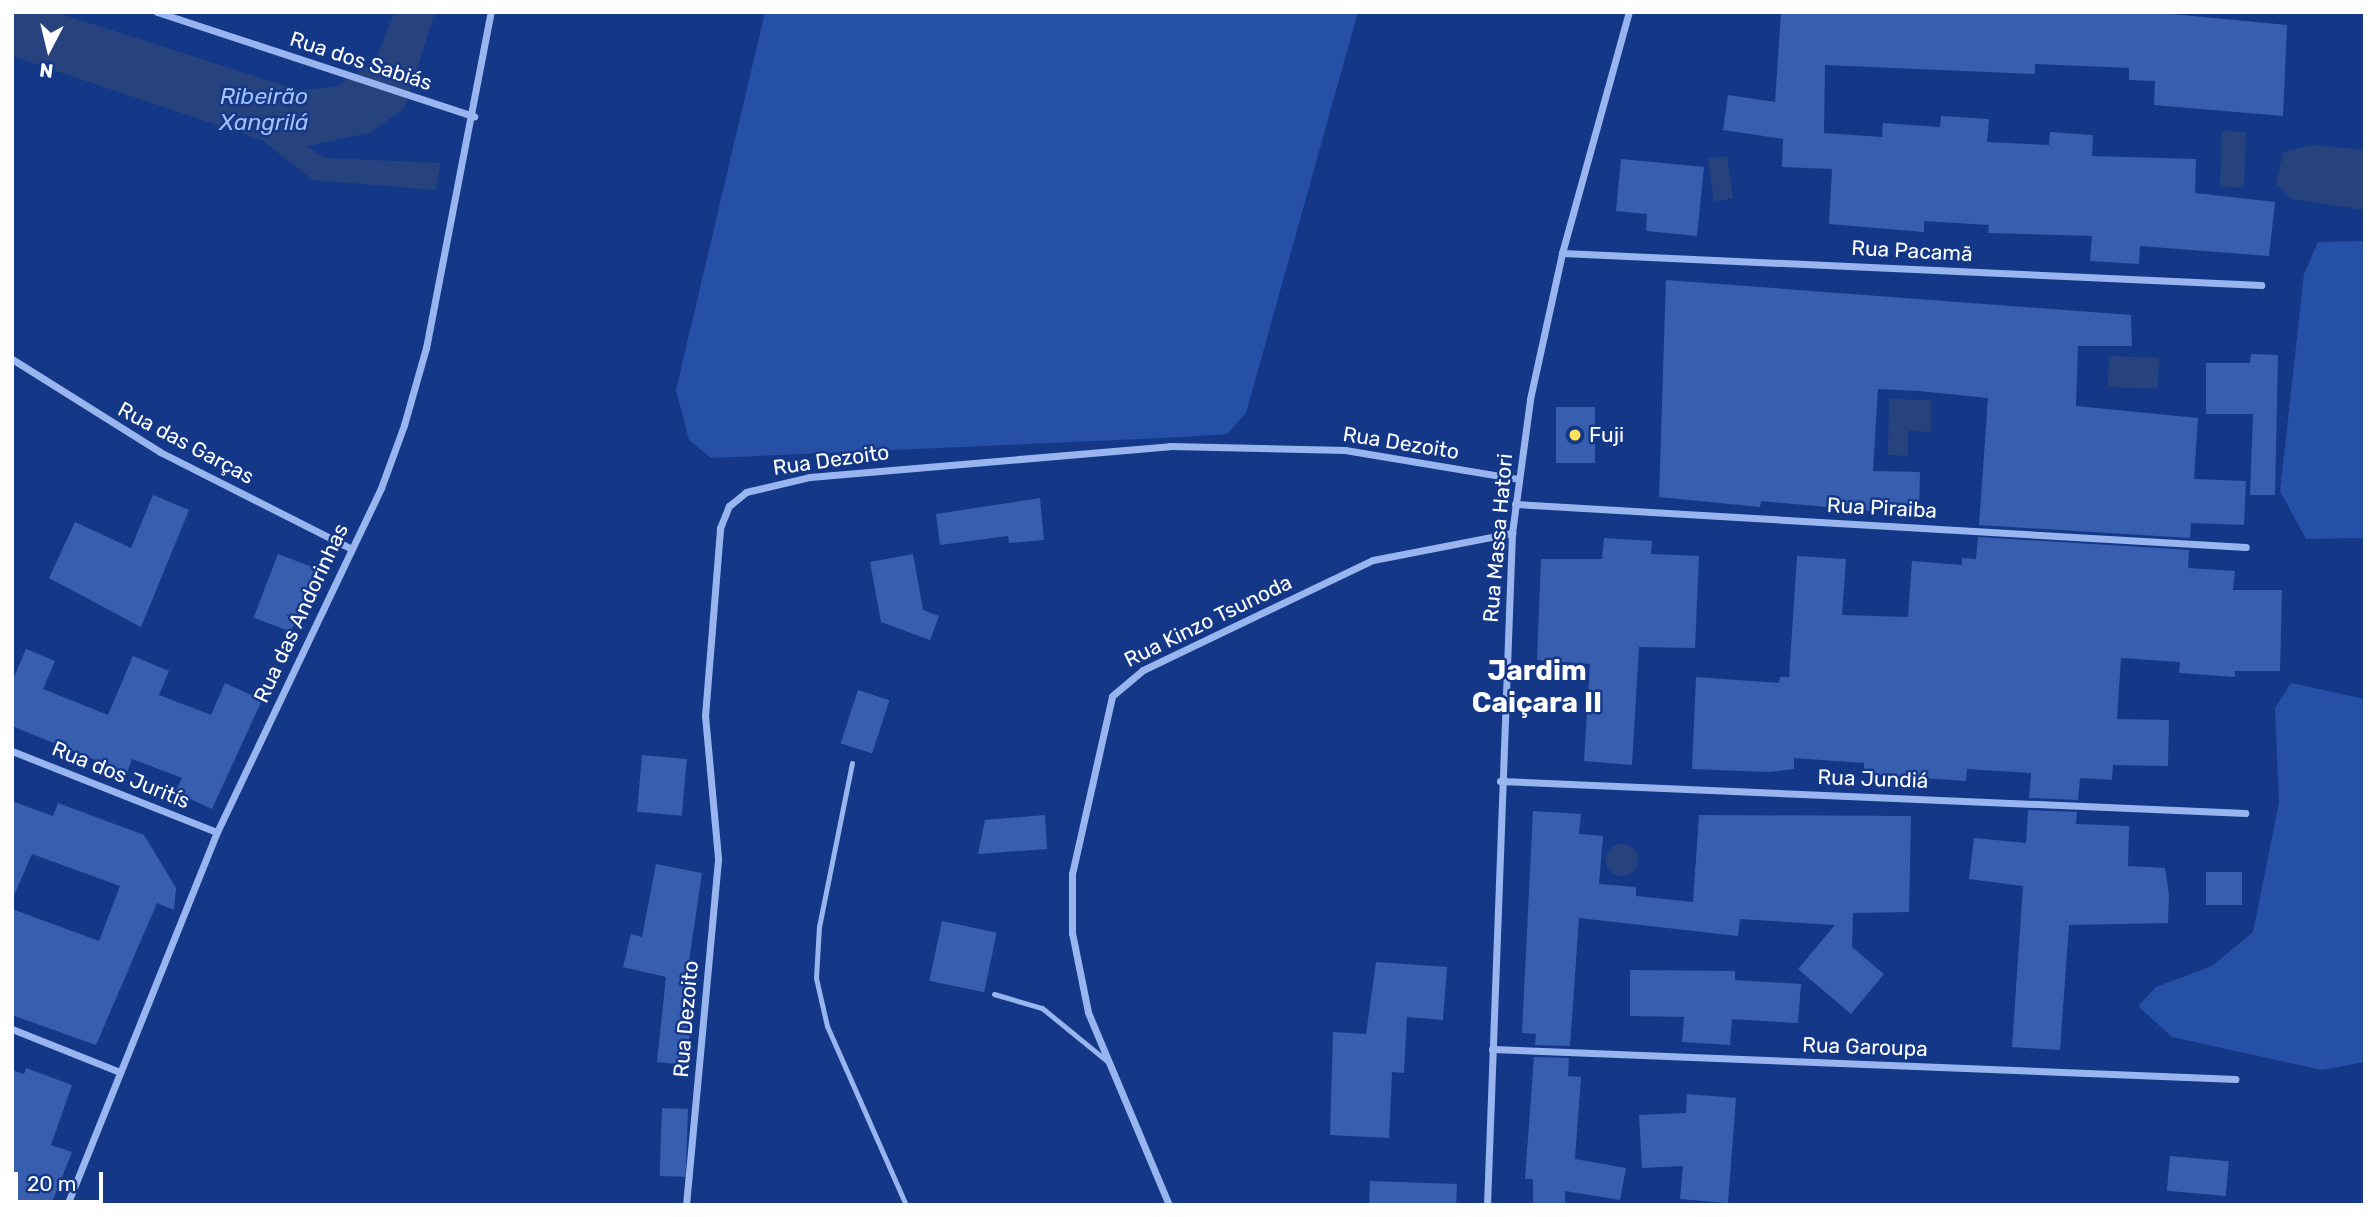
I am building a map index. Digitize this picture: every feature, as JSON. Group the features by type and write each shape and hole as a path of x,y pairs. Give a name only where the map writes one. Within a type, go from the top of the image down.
{"street":[{"name":"Rua dos Sabiás","path":"157,12 474,116"},
{"name":"Rua das Andorinhas","path":"67,1205 217,832 350,548 382,488 426,348 474,116 491,12"},
{"name":"Rua Massa Hatori","path":"1487,1205 1500,781 1515,504 1562,253 1629,12"},
{"name":"Rua Pacamã","path":"1562,253 2261,285"},
{"name":"Rua das Garças","path":"12,359 160,452 350,548"},
{"name":"Rua Dezoito","path":"687,1205 718,858 705,716 720,528 729,506 746,492 810,477 1170,446 1345,450 1518,480"},
{"name":"Rua Piraiba","path":"1515,504 2246,547"},
{"name":"Rua Kinzo Tsunoda","path":"1169,1205 1088,1012 1071,898 1112,696 1143,670 1373,560 1512,533"},
{"name":"Rua dos Juritís","path":"12,751 217,832"},
{"name":"Rua Jundiá","path":"1500,781 2245,813"},
{"path":"12,1029 120,1072"},
{"name":"Rua Garoupa","path":"1492,1049 2235,1079"}],"lane":[{"path":"852,763 816,978 827,1026 906,1205"},
{"path":"994,995 1042,1008 1109,1063"}],"shaded area":[{"path":"765,12 1358,12 1246,413 1227,434 1185,437 711,458 689,440 676,390"},
{"path":"2365,241 2365,538 2306,539 2280,491 2304,274 2318,242"},
{"path":"2291,683 2365,699 2365,1062 2322,1070 2172,1037 2138,1006 2156,987 2212,966 2253,932 2279,802 2275,708"}],"water":[{"name":"Ribeirão Xangrilá","path":"12,12 55,12 298,90 336,87 375,61 395,12 435,12 404,109 369,133 307,146 324,158 441,163 436,190 313,180 262,140 12,56"},
{"path":"2222,131 2246,132 2244,188 2220,187"},
{"path":"2312,145 2365,150 2365,210 2291,199 2276,183 2283,152"},
{"path":"1727,156 1733,199 1714,201 1708,159"},
{"path":"2109,356 2159,358 2158,389 2108,387"},
{"path":"1889,399 1931,400 1931,432 1908,431 1908,456 1888,455"},
{"path":"1622,844 1633,849 1638,860 1633,871 1622,876 1611,871 1606,860 1611,849"}],"building":[{"path":"1781,12 2151,12 2287,25 2283,116 2154,105 2155,81 2129,80 2129,68 2035,64 2035,74 1825,65 1824,133 1882,137 1883,123 1940,127 1941,116 1989,119 1987,142 2049,145 2050,132 2093,135 2092,156 2196,159 2195,193 2275,202 2269,256 2140,246 2139,264 2090,261 2092,236 1988,233 1989,225 1924,221 1924,232 1829,224 1832,169 1782,167 1783,139 1723,130 1728,95 1775,102"},
{"path":"1621,159 1704,167 1697,236 1646,231 1647,214 1616,211"},
{"path":"1666,280 2131,315 2132,346 2078,346 2076,406 2198,418 2194,479 2246,481 2244,525 2191,523 2190,538 1979,525 1988,398 1878,389 1873,471 1920,472 1919,507 1870,511 1761,501 1760,507 1659,497"},
{"path":"2251,354 2278,355 2275,495 2250,495 2253,414 2206,414 2206,363 2250,363"},
{"name":"Fuji","path":"1556,407 1595,407 1595,463 1556,463"},
{"path":"153,495 189,510 141,627 49,578 75,522 131,548"},
{"path":"1040,498 1044,540 1009,543 1008,536 940,545 936,514"},
{"path":"1978,537 2189,550 2188,568 2235,571 2233,590 2282,590 2280,671 2235,671 2235,677 2179,673 2180,662 2121,658 2117,719 2169,720 2168,766 2113,765 2112,780 2080,778 2078,800 2029,798 2031,773 1967,769 1966,781 1864,774 1864,763 1794,758 1794,769 1769,772 1692,769 1696,677 1779,683 1780,677 1789,677 1797,556 1846,559 1842,615 1908,617 1912,561 1962,565 1962,558 1976,559"},
{"path":"1604,538 1652,541 1651,554 1699,556 1695,648 1639,647 1632,765 1584,761 1590,664 1537,660 1541,559 1602,559"},
{"path":"278,554 315,568 291,632 254,617"},
{"path":"913,554 923,610 939,616 930,640 881,622 870,562"},
{"path":"26,649 55,661 43,689 108,715 133,656 169,671 159,695 211,715 225,683 262,700 212,809 175,792 182,778 132,759 127,773 12,726 12,682"},
{"path":"858,690 889,700 872,753 841,743"},
{"path":"642,755 687,759 682,816 637,812"},
{"path":"12,801 53,816 58,803 144,835 176,888 174,910 157,903 96,1045 12,1015 12,909 99,941 120,886 32,854 12,900"},
{"path":"2028,810 2077,812 2076,824 2129,826 2128,866 2165,868 2169,895 2168,923 2069,925 2060,1050 2012,1047 2023,886 1969,879 1974,838 2026,843"},
{"path":"1533,811 1581,814 1579,834 1603,836 1599,884 1636,887 1636,896 1693,902 1699,815 1911,816 1909,912 1853,913 1852,947 1884,974 1851,1014 1798,969 1835,925 1740,919 1738,936 1579,918 1570,1046 1535,1045 1536,1034 1522,1033"},
{"path":"1045,815 1047,849 978,854 985,820"},
{"path":"656,864 702,873 684,995 694,996 686,1065 657,1062 666,977 623,967 631,934 642,937"},
{"path":"2206,872 2242,872 2242,905 2206,905"},
{"path":"942,921 997,933 984,992 929,981"},
{"path":"1376,962 1447,967 1443,1020 1407,1017 1404,1073 1392,1072 1389,1138 1330,1135 1333,1032 1366,1034"},
{"path":"1630,970 1735,971 1735,980 1801,984 1798,1023 1732,1019 1730,1045 1682,1042 1684,1017 1630,1016"},
{"path":"1534,1057 1569,1058 1568,1076 1581,1077 1575,1159 1626,1168 1620,1200 1565,1191 1565,1205 1533,1205 1533,1179 1525,1179"},
{"path":"26,1068 72,1085 51,1145 72,1152 51,1205 12,1205 12,1070 24,1074"},
{"path":"1687,1094 1736,1098 1728,1203 1680,1199 1683,1166 1642,1168 1639,1115 1686,1113"},
{"path":"662,1108 688,1109 686,1177 660,1176"},
{"path":"2170,1156 2229,1161 2226,1196 2167,1191"},
{"path":"1370,1181 1457,1184 1456,1205 1369,1205"}],"place":[{"name":"Fuji","path":"1575,435"}],"district":[{"name":"Jardim Caiçara II","path":"1537,687"}]}
